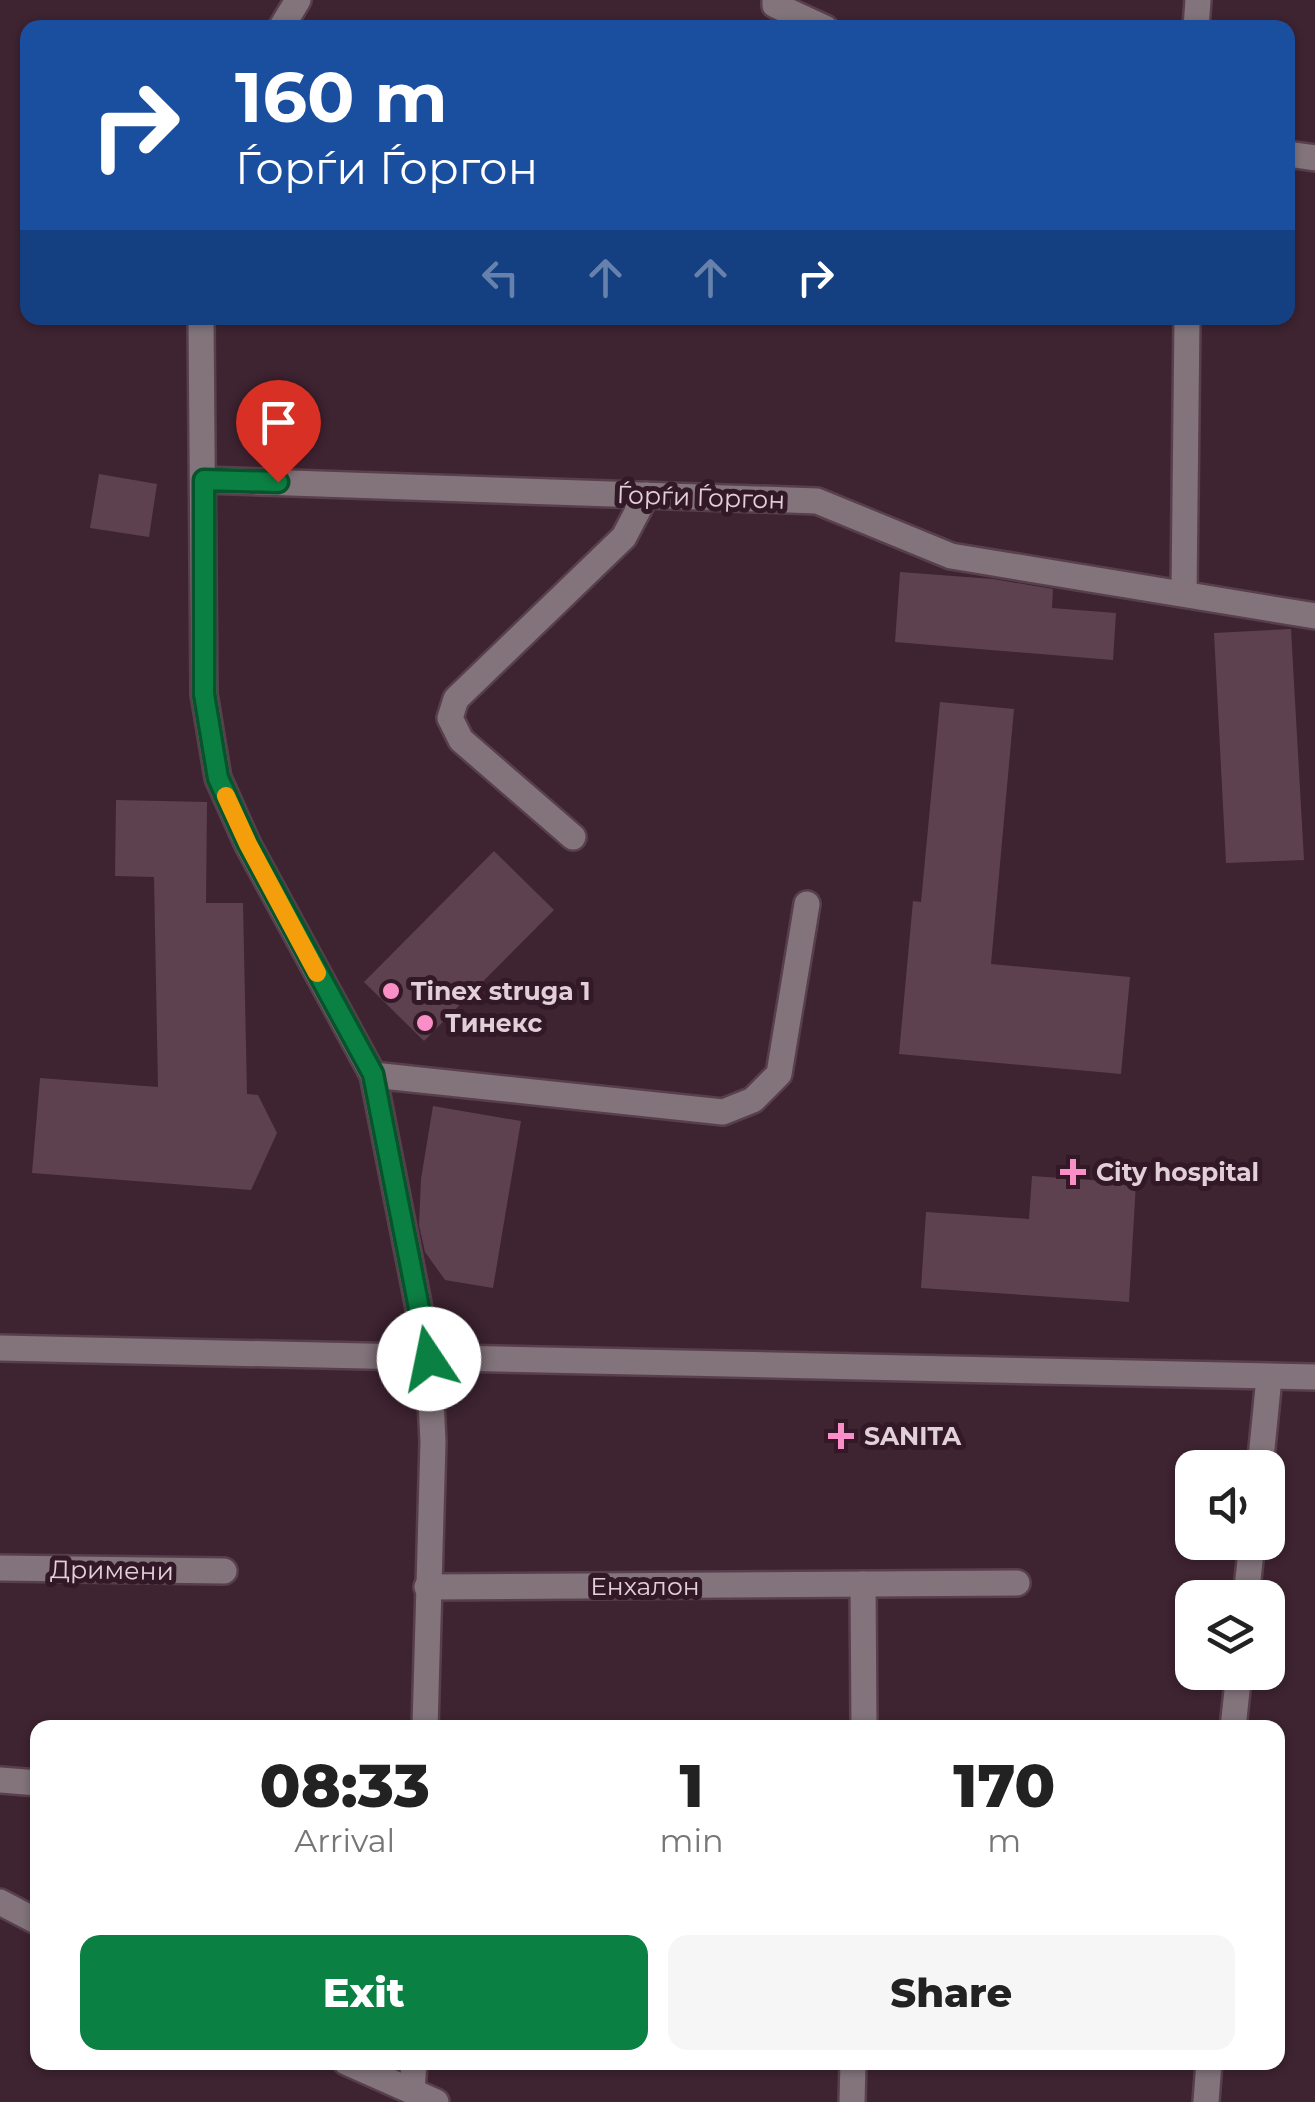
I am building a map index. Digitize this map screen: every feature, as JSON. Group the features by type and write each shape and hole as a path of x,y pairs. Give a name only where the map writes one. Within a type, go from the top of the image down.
{"street":[{"path":"775,2 810,20"},
{"path":"201,325 204,694 218,778 248,844 373,1074 429,1359 433,1442 425,1720"},
{"path":"1184,592 1187,325"},
{"name":"Ѓорѓи Ѓоргон","path":"204,480 818,500 952,556 1315,616"},
{"path":"572,836 461,740 450,718 456,700 624,537 646,495"},
{"path":"373,1074 723,1112 753,1100 779,1074 807,904"},
{"path":"0,1348 1315,1378"},
{"path":"1262,1450 1269,1378"},
{"name":"Дримени","path":"0,1568 224,1571"},
{"name":"Енхалон","path":"427,1587 1017,1583"},
{"path":"863,1584 864,1720"},
{"path":"1234,1720 1237,1690"},
{"path":"0,1780 30,1782"},
{"path":"0,1902 30,1918"},
{"path":"364,2070 424,2097"},
{"path":"416,2070 424,2097"},
{"path":"852,2102 854,2070"},
{"path":"1206,2102 1208,2070"}],"building":[{"path":"99,474 157,484 149,537 90,528"},
{"path":"900,572 993,579 1053,589 1052,608 1116,613 1113,660 895,642"},
{"path":"1291,629 1304,860 1226,863 1214,633"},
{"path":"940,702 1014,709 991,964 1130,977 1121,1074 899,1054 913,901 921,902"},
{"path":"116,800 207,802 206,903 243,903 247,1094 258,1095 277,1133 251,1190 32,1173 40,1078 158,1087 154,877 115,876"},
{"path":"494,851 554,910 424,1041 364,982"},
{"path":"433,1106 521,1121 493,1288 445,1280 425,1252 419,1225 421,1179"},
{"path":"1032,1176 1136,1183 1129,1302 921,1288 926,1212 1029,1219"}],"slow traffic":[{"path":"226,796 317,973"}],"place":[{"name":"Tinex struga 1","path":"391,991"},
{"name":"Тинекс","path":"425,1023"},
{"name":"City hospital","path":"1073,1172"},
{"name":"SANITA","path":"841,1436"}],"route":[{"path":"278,482 204,480 204,694 218,778 248,844 373,1074 429,1359"}]}
